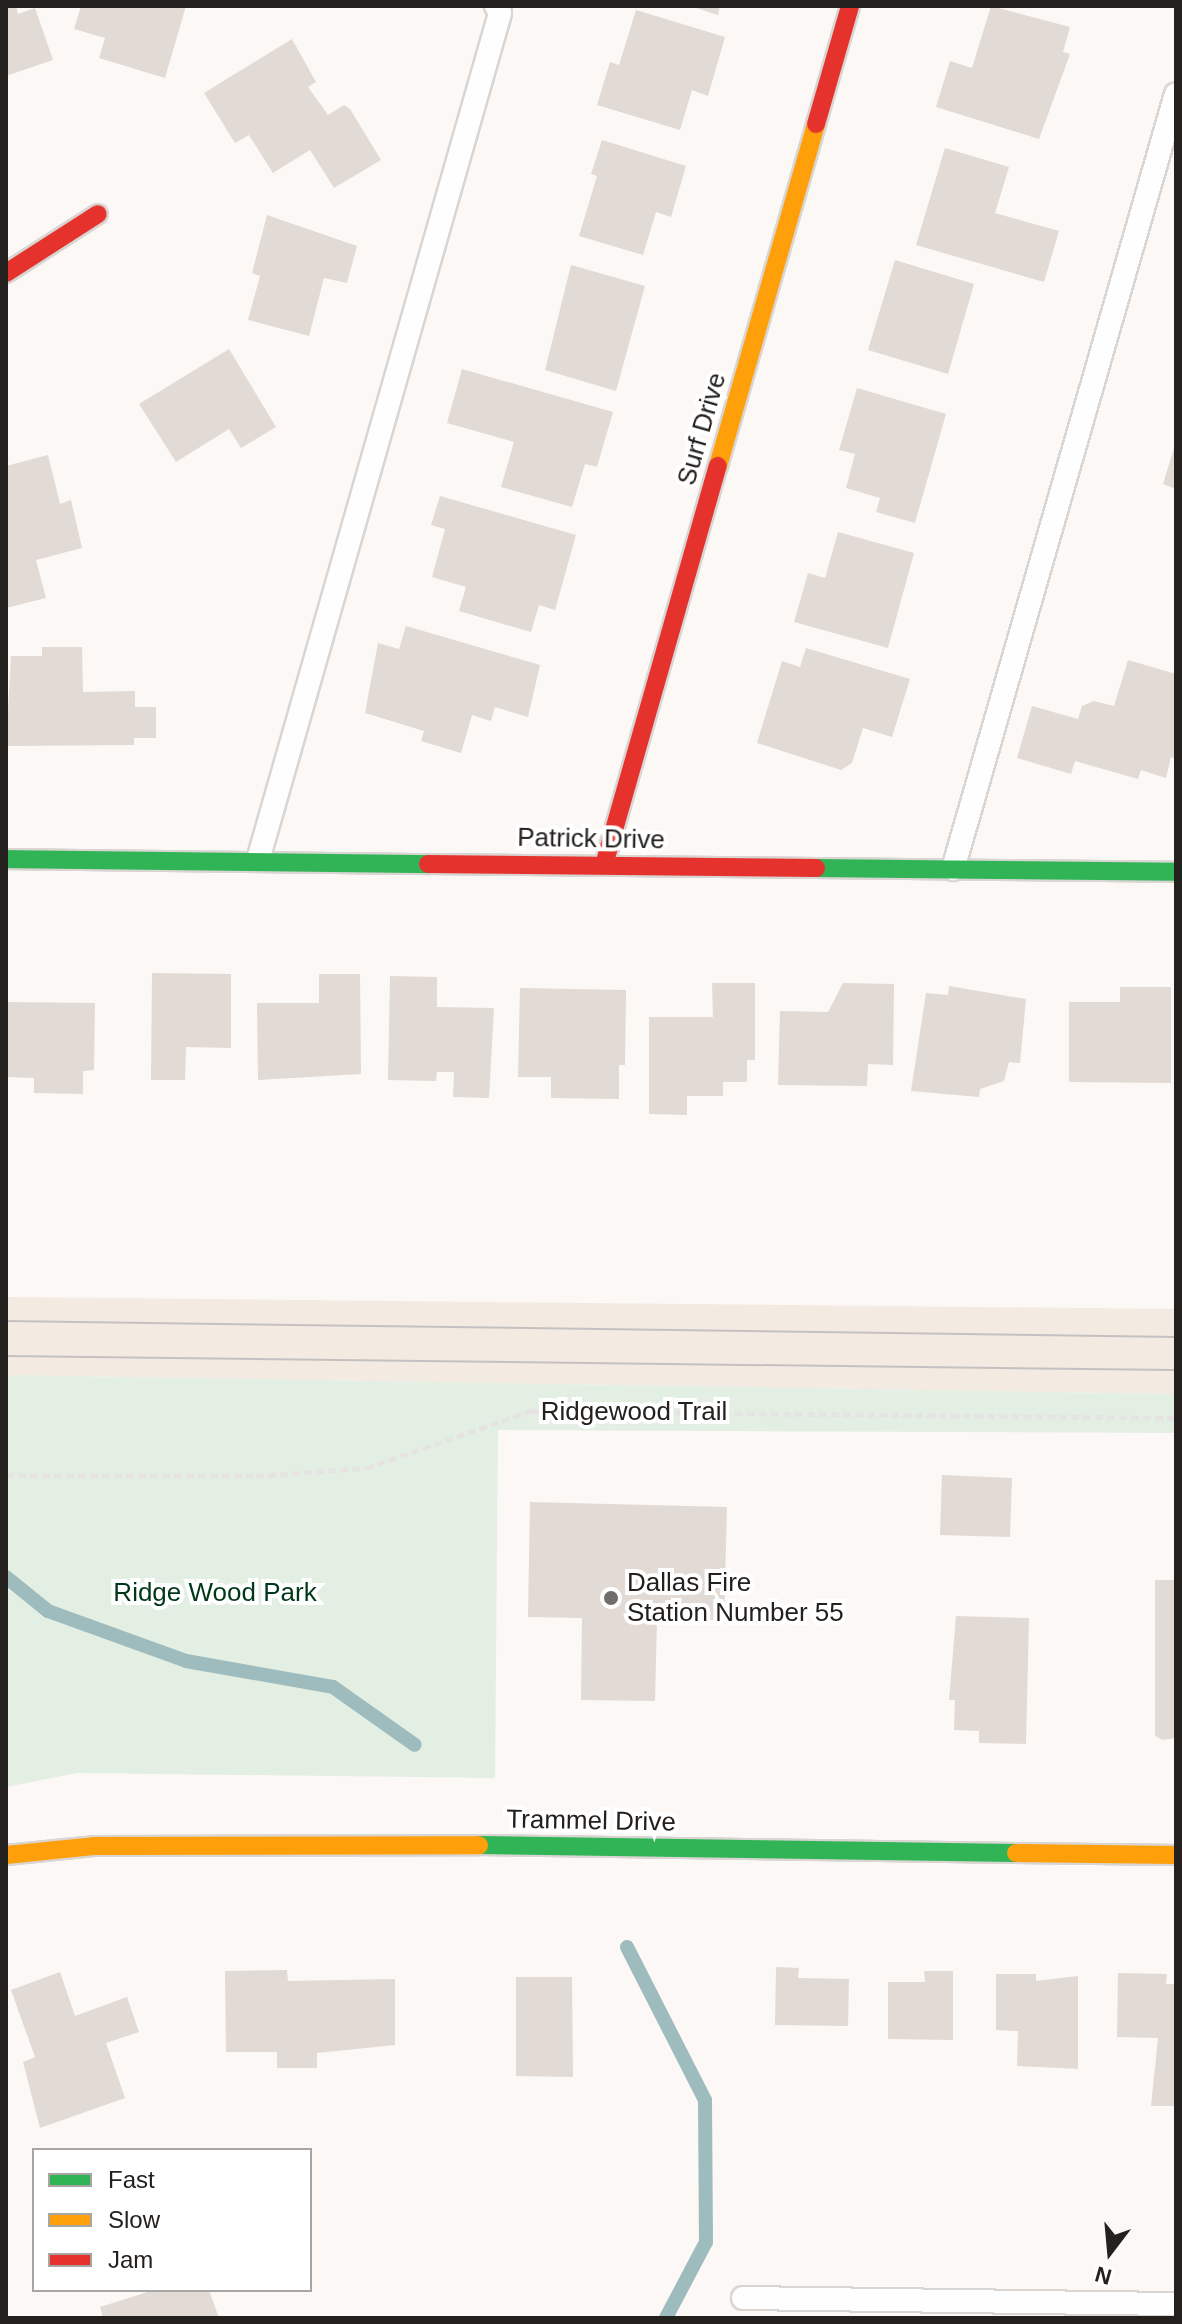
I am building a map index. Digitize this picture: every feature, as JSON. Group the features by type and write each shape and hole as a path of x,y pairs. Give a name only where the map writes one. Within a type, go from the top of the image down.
{"street":[{"name":"Surf Drive","path":"604,865 850,6"},
{"path":"6,273 98,214"},
{"name":"Patrick Drive","path":"6,859 1176,872"},
{"name":"Trammel Drive","path":"6,1855 94,1846 301,1843 1176,1855"}],"lane":[{"path":"258,860 500,13 496,6"},
{"path":"953,869 1176,94"},
{"path":"743,2298 1176,2304"}],"path":[{"name":"Ridgewood Trail","path":"6,1475 256,1476 366,1468 531,1411 1176,1418"}],"shaded area":[{"path":"6,1297 1176,1309 1176,1394 6,1375"}],"green space":[{"name":"Ridge Wood Park","path":"6,1375 1176,1394 1176,1433 498,1430 495,1778 77,1773 6,1787"}],"building":[{"path":"6,6 16,6 18,14 35,8 53,60 6,76"},
{"path":"81,6 186,6 165,78 99,58 105,38 74,29"},
{"path":"690,6 720,6 718,15"},
{"path":"991,6 1070,27 1063,52 1070,54 1039,139 936,107 950,61 972,68"},
{"path":"636,10 725,37 708,96 692,90 680,130 597,105 610,62 619,65"},
{"path":"292,39 316,82 308,87 328,115 344,105 350,109 381,160 334,188 310,150 273,173 249,135 235,143 204,93"},
{"path":"602,140 686,166 671,217 656,212 643,255 579,236 597,176 591,174"},
{"path":"945,148 1009,167 995,213 1059,231 1044,282 916,245"},
{"path":"267,215 357,246 347,283 324,278 309,336 248,320 260,276 252,273"},
{"path":"895,260 974,284 948,374 868,350"},
{"path":"571,265 645,286 616,391 545,370"},
{"path":"229,349 276,427 241,448 229,429 176,462 139,404"},
{"path":"462,369 613,412 597,467 585,464 572,507 501,487 514,442 447,423"},
{"path":"857,388 946,414 915,523 876,512 880,498 846,488 855,454 839,450"},
{"path":"1176,445 1176,489 1163,484"},
{"path":"48,455 60,504 71,500 82,548 36,560 46,598 6,608 6,466"},
{"path":"440,496 576,535 555,610 539,605 531,632 459,611 466,587 432,577 445,529 431,525"},
{"path":"838,532 914,553 888,648 794,622 808,573 825,578"},
{"path":"406,626 540,665 528,717 495,707 491,721 472,715 461,753 421,741 424,731 365,713 378,643 399,649"},
{"path":"42,647 82,647 83,692 135,691 135,707 156,707 156,738 134,738 134,745 6,746 11,656 42,656"},
{"path":"806,648 910,679 892,737 863,728 852,763 841,770 757,743 782,661 800,667"},
{"path":"1128,660 1176,674 1176,759 1171,757 1166,778 1141,770 1138,779 1075,761 1071,774 1017,758 1032,706 1078,719 1082,706 1094,701 1114,706"},
{"path":"152,973 231,974 231,1048 186,1047 185,1080 151,1080"},
{"path":"319,974 360,974 361,1074 258,1080 257,1003 319,1003"},
{"path":"390,976 437,977 437,1007 494,1008 489,1098 453,1097 454,1072 437,1072 436,1081 388,1080"},
{"path":"712,983 755,983 755,1060 747,1060 747,1082 723,1082 723,1096 687,1096 687,1115 649,1114 649,1017 713,1017"},
{"path":"843,983 894,984 893,1065 868,1064 867,1086 778,1085 780,1011 828,1012"},
{"path":"949,986 1026,999 1020,1063 1009,1062 1004,1081 980,1089 979,1097 911,1091 926,993 948,995"},
{"path":"1120,987 1171,987 1171,1083 1069,1082 1069,1002 1120,1002"},
{"path":"520,988 626,990 625,1065 619,1065 619,1099 551,1098 551,1077 518,1077"},
{"path":"6,1002 95,1003 94,1070 83,1071 83,1094 34,1093 34,1078 6,1077"},
{"path":"942,1475 1012,1478 1010,1537 940,1535"},
{"path":"530,1502 727,1507 724,1620 657,1619 655,1701 581,1700 582,1618 528,1617"},
{"path":"1155,1580 1176,1580 1176,1738 1163,1740 1155,1736"},
{"path":"956,1616 1029,1618 1026,1744 979,1743 979,1731 954,1730 955,1700 949,1700"},
{"path":"776,1967 799,1968 798,1978 849,1979 848,2026 775,2025"},
{"path":"287,1970 288,1981 395,1979 395,2045 317,2053 317,2068 277,2068 277,2052 226,2052 225,1971"},
{"path":"924,1971 953,1971 953,2040 888,2039 888,1982 925,1982"},
{"path":"60,1972 75,2016 127,1997 139,2032 106,2043 125,2098 40,2128 23,2062 35,2057 11,1990"},
{"path":"1118,1973 1167,1974 1166,1984 1176,1984 1176,2106 1151,2106 1158,2038 1117,2037"},
{"path":"996,1974 1036,1974 1036,1981 1078,1976 1078,2069 1017,2066 1018,2031 996,2030"},
{"path":"516,1977 572,1977 573,2077 516,2076"},
{"path":"148,2292 210,2292 219,2318 103,2318 100,2307"}],"waterway":[{"path":"6,1577 48,1611 186,1661 333,1687 415,1745"},
{"path":"627,1947 705,2100 706,2242 666,2318"}],"tram line":[{"path":"6,1321 1176,1337"},
{"path":"6,1356 1176,1370"}],"traffic: fast":[{"path":"6,859 428,864"},
{"path":"816,868 1176,872"},
{"path":"479,1845 1016,1853"}],"traffic: slow":[{"path":"718,466 816,124"},
{"path":"6,1855 94,1846 479,1845"},
{"path":"1016,1853 1176,1855"}],"traffic: jam":[{"path":"816,124 850,6"},
{"path":"6,273 98,214"},
{"path":"604,865 718,466"},
{"path":"428,864 816,868"}],"place":[{"name":"Dallas Fire Station Number 55","path":"611,1598"}]}
